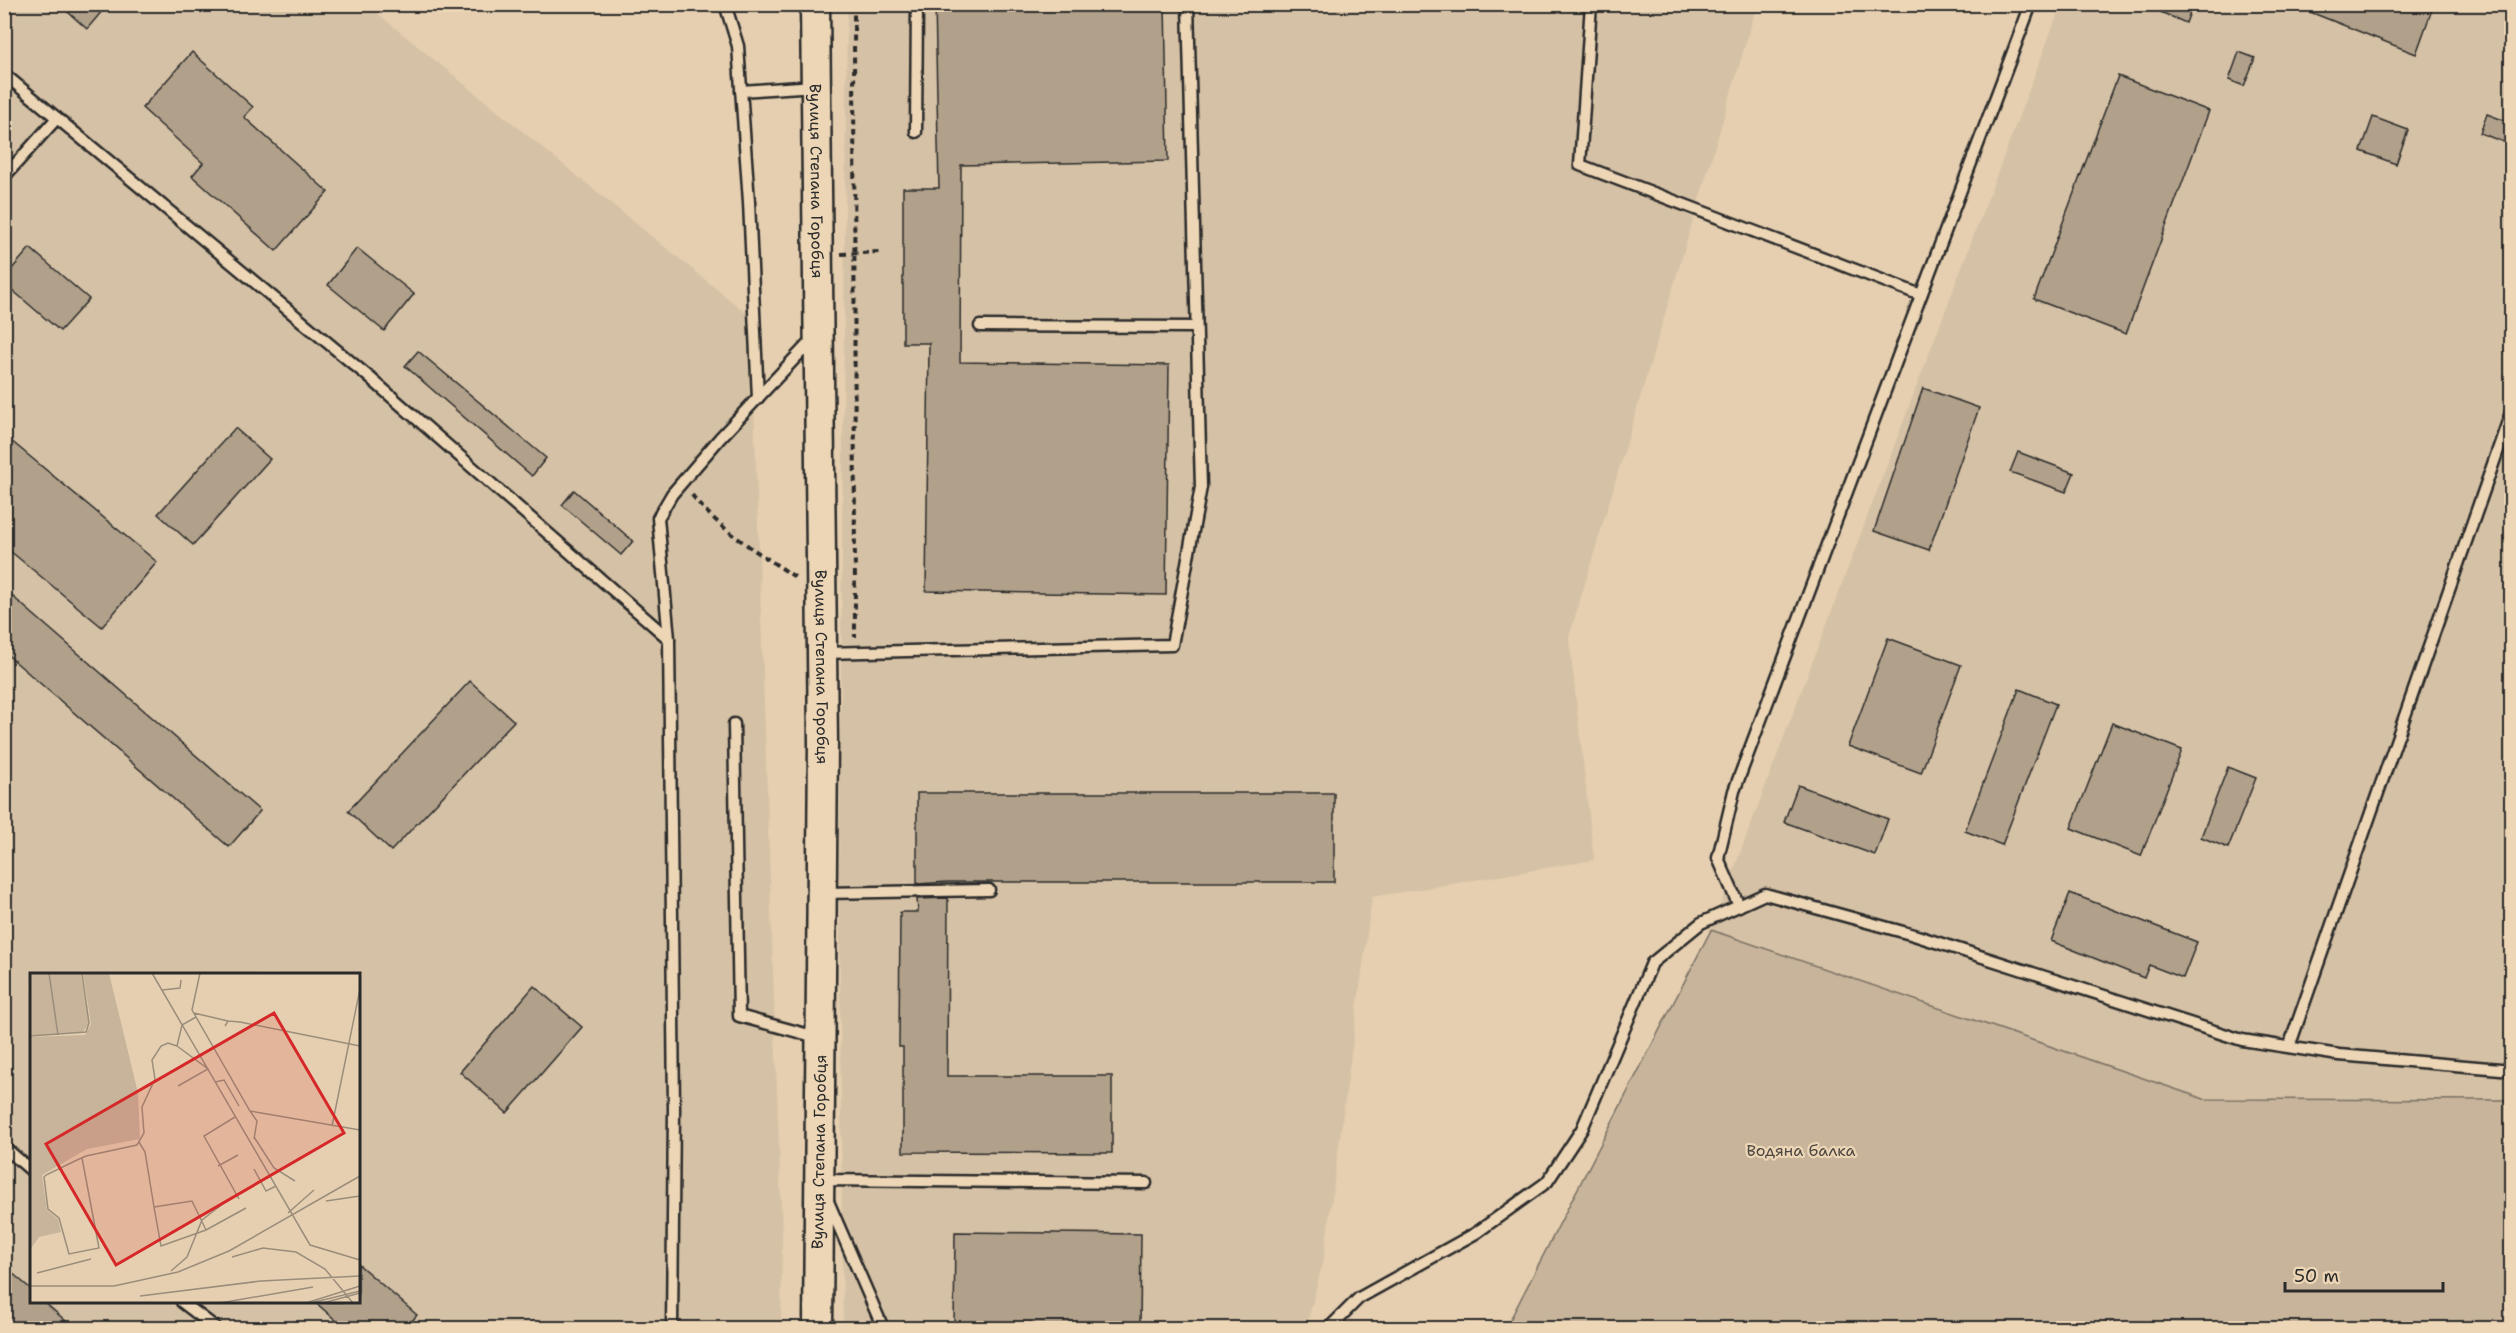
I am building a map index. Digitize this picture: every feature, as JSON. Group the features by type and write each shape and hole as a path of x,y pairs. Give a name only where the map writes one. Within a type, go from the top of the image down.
{"main road":[{"name":"Вулиця Степана Горобця","path":"814,4 822,653 818,1329"}],"lane":[{"path":"725,4 738,46 749,202 758,398"},
{"path":"916,132 917,4"},
{"path":"822,653 1172,645 1201,487 1188,4"},
{"path":"1591,4 1580,165 1921,295"},
{"path":"1739,906 1718,858 1734,791 2031,4"},
{"path":"4,74 369,377 669,639"},
{"path":"741,90 815,87"},
{"path":"4,177 57,118"},
{"path":"980,326 1196,327"},
{"path":"672,1329 674,1109 669,639 658,518 682,482 818,334"},
{"path":"2289,1047 2511,410"},
{"path":"734,724 739,1016 820,1038"},
{"path":"821,894 989,890"},
{"path":"1329,1329 1359,1298 1476,1233 1547,1182 1582,1129 1652,963 1701,923 1765,894 1914,935 2242,1040 2339,1054 2511,1070"},
{"path":"4,1147 30,1169"},
{"path":"883,1329 819,1180 1146,1183"},
{"path":"183,1303 216,1329"}],"path":[{"path":"854,4 855,653"},
{"path":"817,255 879,252"},
{"path":"682,482 705,512 731,534 802,581 804,571"}],"shaded area":[{"path":"5,5 367,5 751,317 782,1238 781,1328 5,1328"},
{"path":"847,5 1757,5 1569,637 1594,860 1372,897 1324,1257 1306,1328 843,1328 839,880"},
{"path":"2061,5 2511,5 2511,1100 2204,1099 1711,930"}],"green space":[{"name":"Водяна балка","path":"1711,930 2204,1099 2511,1100 2511,1328 1508,1328 1511,1318"}],"building":[{"path":"59,4 108,4 87,29"},
{"path":"935,4 1165,4 1168,161 961,165 960,362 1169,365 1166,595 926,591 929,343 903,343 903,188 939,188"},
{"path":"2142,4 2193,4 2186,23"},
{"path":"2290,4 2434,4 2416,54"},
{"path":"192,52 253,107 244,117 328,192 276,251 192,176 203,163 142,108"},
{"path":"2239,52 2255,58 2244,86 2229,80"},
{"path":"2118,76 2209,111 2126,334 2034,299"},
{"path":"2487,114 2511,123 2511,145 2480,133"},
{"path":"2373,117 2408,130 2396,164 2361,151"},
{"path":"30,248 89,299 60,331 4,283 4,278"},
{"path":"357,248 414,294 384,331 328,285"},
{"path":"418,351 546,458 532,476 405,366"},
{"path":"1923,388 1979,408 1929,550 1874,531"},
{"path":"235,428 270,459 193,545 158,514"},
{"path":"4,435 157,562 102,627 4,546"},
{"path":"2018,452 2074,473 2066,492 2010,472"},
{"path":"574,490 633,541 621,555 562,505"},
{"path":"4,589 260,811 229,847 4,652"},
{"path":"1888,638 1961,665 1921,773 1848,746"},
{"path":"470,681 514,721 391,851 348,811"},
{"path":"2019,689 2056,704 2002,845 1965,831"},
{"path":"2112,723 2182,750 2141,856 2071,828"},
{"path":"2228,767 2256,778 2228,848 2201,837"},
{"path":"1798,785 1888,819 1875,855 1784,822"},
{"path":"917,793 1334,793 1334,882 948,882 917,884"},
{"path":"2070,893 2197,942 2183,978 2149,965 2144,978 2051,941"},
{"path":"948,898 947,1076 1112,1076 1112,1153 903,1152 903,1047 899,1047 900,912 918,912 917,899"},
{"path":"534,986 582,1027 507,1113 460,1072"},
{"path":"955,1232 1141,1234 1140,1329 954,1329"},
{"path":"4,1266 30,1288 30,1303 45,1303 75,1329 4,1329"},
{"path":"360,1266 417,1315 405,1329 346,1329 316,1303 360,1303"}]}
